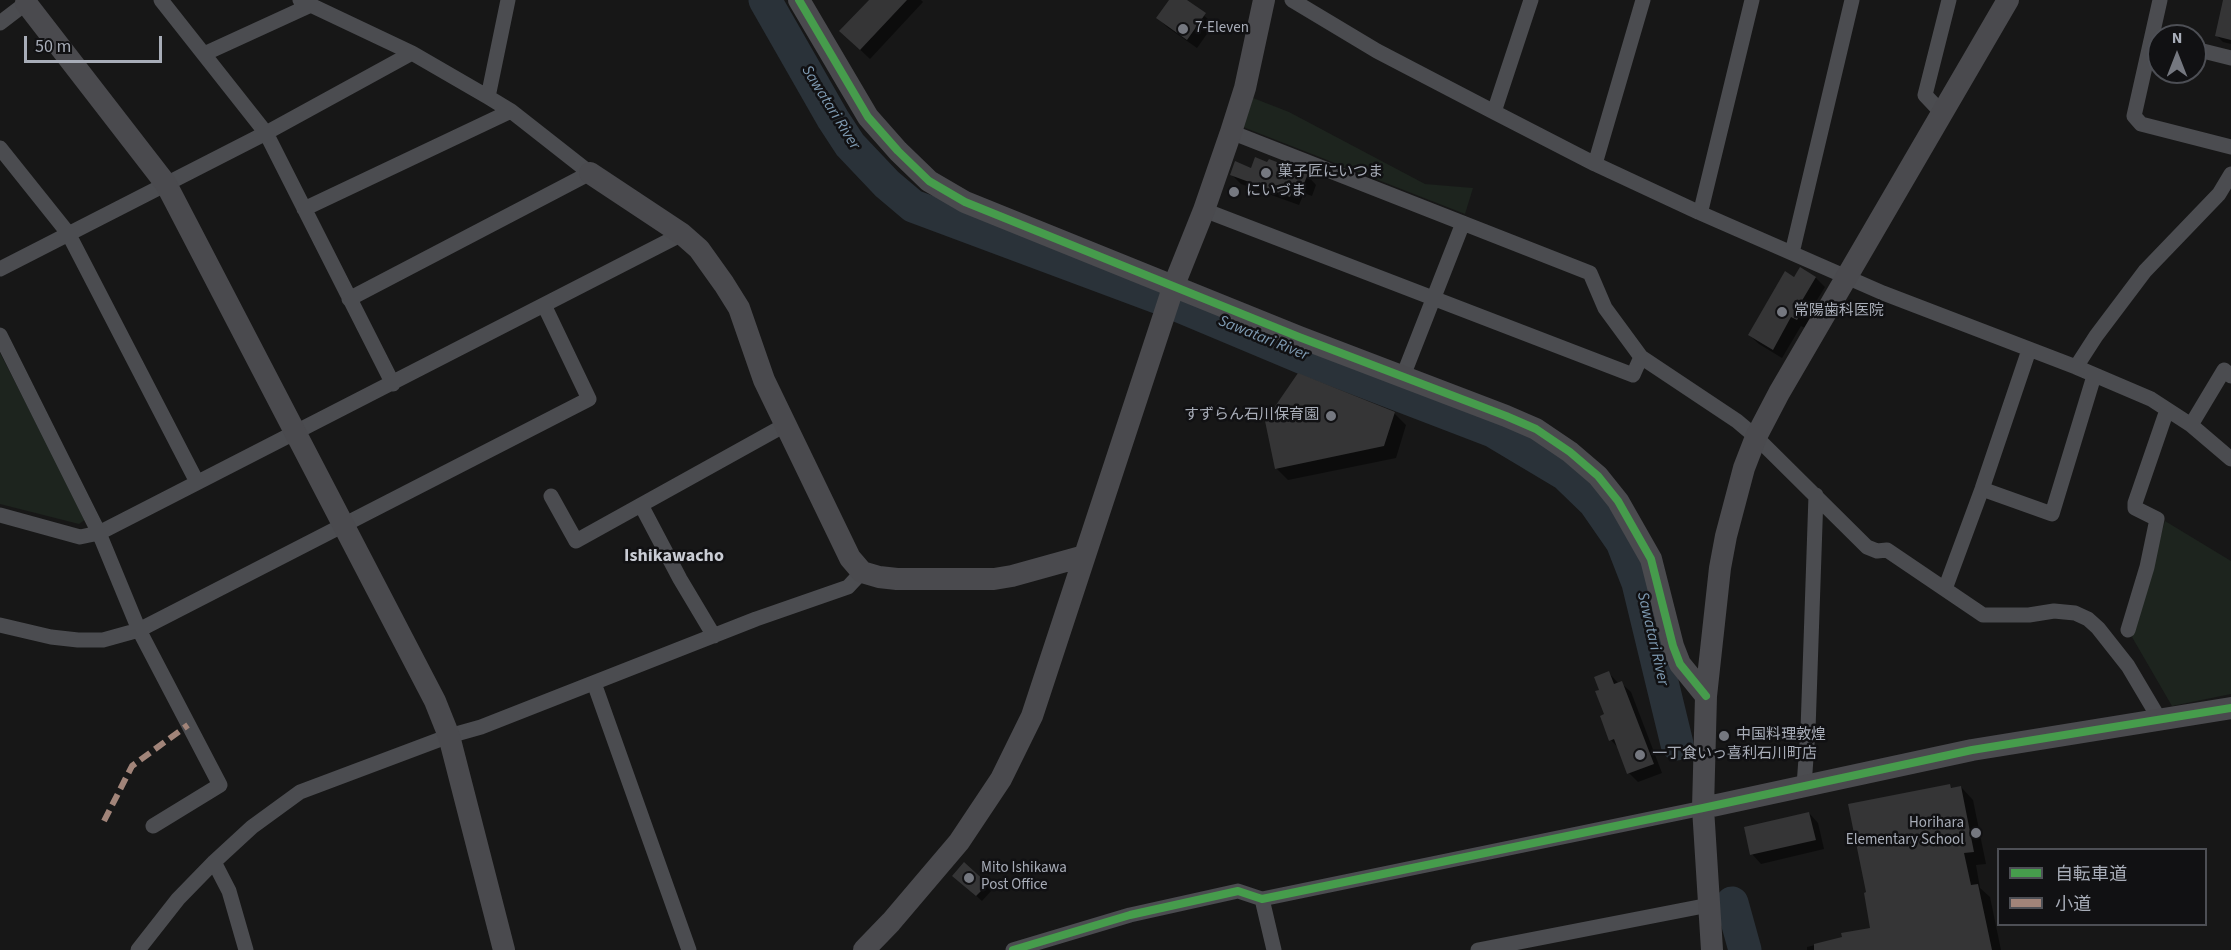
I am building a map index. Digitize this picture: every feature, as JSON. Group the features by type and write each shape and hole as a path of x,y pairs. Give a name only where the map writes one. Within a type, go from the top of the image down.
{"street":[{"path":"161,0 266,133 393,384"},
{"path":"488,97 508,0"},
{"path":"799,0 868,117 929,181 965,202 1169,299 1299,337 1403,376 1536,429 1570,452 1598,477 1618,501 1651,559 1673,646 1680,664 1693,683 1706,696"},
{"path":"864,950 959,842 1001,779 1032,716 1169,299 1204,210 1231,132 1245,88 1264,0"},
{"path":"1292,0 1377,51 1595,164 1698,212 1846,278 2076,367 2151,399 2191,425 2231,459"},
{"path":"1494,112 1531,0"},
{"path":"1595,164 1643,0"},
{"path":"1698,212 1702,206 1752,0"},
{"path":"1792,253 1852,0"},
{"path":"1941,112 1925,95 1949,0"},
{"path":"1712,950 1703,808 1706,696 1713,622 1724,546 1744,468 1756,437 1779,393 2008,0"},
{"path":"2157,24 2160,0"},
{"path":"0,23 28,2 166,184 435,701 449,736 504,950"},
{"path":"204,54 306,2 412,53 511,111 590,173 682,234 699,249 739,308 764,380 850,558 862,572 897,579 994,579 1084,556"},
{"path":"2207,52 2231,58"},
{"path":"0,269 266,133 412,53"},
{"path":"2147,68 2134,116 2141,124 2231,147"},
{"path":"304,209 511,111"},
{"path":"1231,132 1590,273 1605,308 1641,357 1737,421 1868,547 1877,551 1887,550 1983,615 2029,615 2054,611 2075,614 2088,619 2110,641 2128,666 2160,720"},
{"path":"1,152 68,233 197,482"},
{"path":"349,299 590,173"},
{"path":"2076,367 2096,336 2145,272 2218,194 2231,174"},
{"path":"1204,210 1633,375 1641,357"},
{"path":"1403,376 1463,223"},
{"path":"0,515 80,537 99,532 393,384 682,234"},
{"path":"0,625 51,637 78,640 103,640 139,630 589,399 544,305"},
{"path":"0,335 99,532 139,630 220,785 153,826"},
{"path":"1945,589 2029,350"},
{"path":"2191,425 2223,370 2231,376"},
{"path":"1982,489 2052,514 2094,376"},
{"path":"2128,630 2147,567 2157,519 2135,508 2135,503 2167,410"},
{"path":"551,496 576,541 785,425"},
{"path":"1804,786 1816,495"},
{"path":"641,505 680,579 714,636"},
{"path":"138,950 178,899 214,862 252,827 300,792 449,736 481,727 714,636 848,587 862,572"},
{"path":"594,683 689,950"},
{"path":"1013,950 1130,915 1238,891 1262,899 1972,750 2231,708"},
{"path":"214,862 229,891 246,950"},
{"path":"1262,899 1274,950"},
{"path":"1478,950 1518,946 1709,905"}],"shaded area":[{"path":"1253,98 1289,112 1425,184 1473,188 1465,214 1243,127"},
{"path":"0,353 86,519 79,524 0,504"},
{"path":"2165,521 2231,561 2231,694 2172,706 2132,637"}],"building":[{"path":"869,0 907,0 860,50 839,31"},
{"name":"7-Eleven","path":"1169,0 1187,0 1206,13 1187,40 1156,18"},
{"path":"2223,0 2231,0 2231,40 2215,36"},
{"path":"1255,157 1267,162 1269,159 1308,174 1302,188 1295,185 1290,197 1230,175 1235,161 1251,168"},
{"name":"常陽歯科医院","path":"1800,267 1816,277 1800,304 1805,307 1797,320 1791,317 1773,350 1748,335 1785,271 1794,277"},
{"name":"すずらん石川保育園","path":"1298,373 1395,412 1384,446 1275,469 1265,421"},
{"path":"1609,671 1614,684 1622,681 1654,764 1627,774 1614,739 1609,741 1600,716 1604,714 1595,691 1599,690 1594,677"},
{"path":"1950,784 1951,788 1961,786 1974,852 1964,853 1971,885 1978,884 1992,950 1814,950 1814,944 1842,937 1841,933 1870,928 1864,893 1866,892 1848,804"},
{"path":"1809,812 1816,840 1750,855 1744,827"},
{"path":"964,862 988,884 976,896 952,876"}],"waterway":[{"name":"Sawatari River","path":"765,0 850,145 887,184 913,206 1165,300 1308,360 1493,431 1565,474 1595,503 1622,542 1638,583 1677,744"},
{"name":"Sawatari River","path":"1732,903 1745,950"}],"marked path":[{"path":"104,821 132,766 188,725"}],"cycle path":[{"path":"799,0 868,117 929,181 965,202 1299,337 1506,416 1536,429 1570,452 1598,476 1618,501 1651,559 1673,646 1680,664 1706,696"},
{"path":"1013,950 1130,915 1238,891 1262,899 1972,750 2231,708"}],"place":[{"name":"7-Eleven","path":"1183,29"},
{"name":"菓子匠にいつま","path":"1266,173"},
{"name":"にいづま","path":"1234,192"},
{"name":"常陽歯科医院","path":"1782,312"},
{"name":"すずらん石川保育園","path":"1331,416"},
{"name":"中国料理敦煌","path":"1724,736"},
{"name":"一丁食いっ喜利石川町店","path":"1640,755"},
{"name":"Horihara Elementary School","path":"1976,833"},
{"name":"Mito Ishikawa Post Office","path":"969,878"}],"district":[{"name":"Ishikawacho","path":"674,557"}]}
